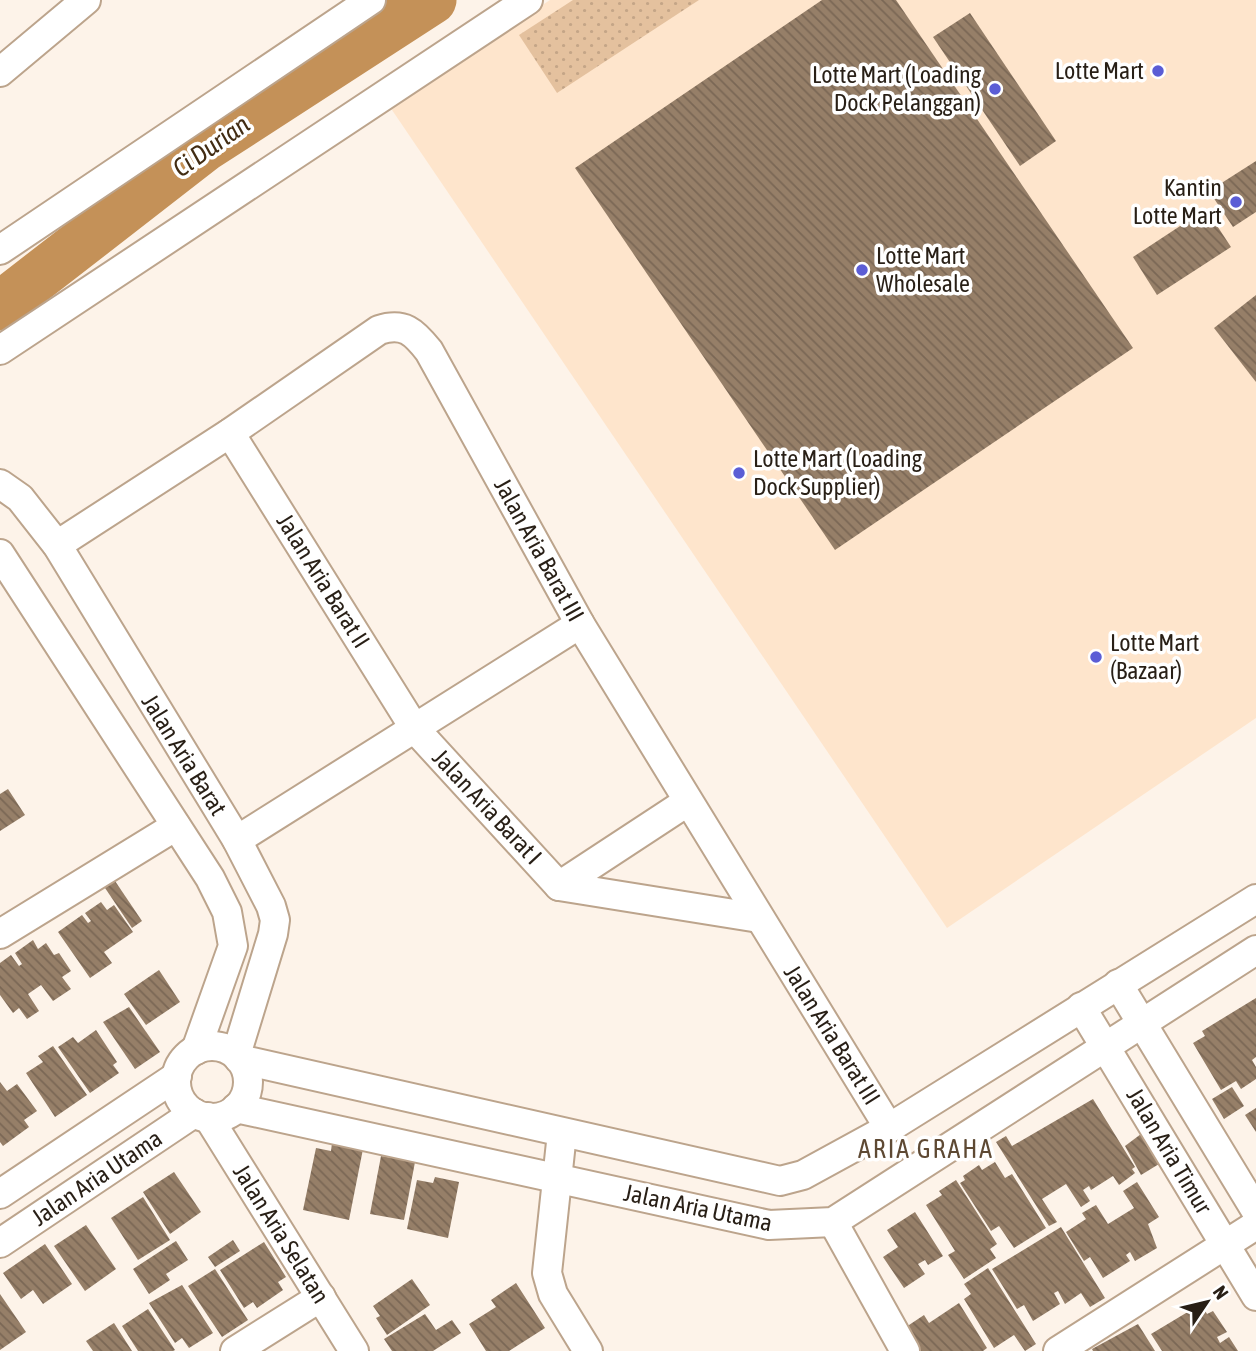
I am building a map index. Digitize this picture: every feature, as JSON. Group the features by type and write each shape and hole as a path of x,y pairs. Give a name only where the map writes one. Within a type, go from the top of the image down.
{"street":[{"path":"0,72 86,0"},
{"path":"0,250 371,0"},
{"path":"0,350 528,0"},
{"name":"Jalan Aria Barat III","path":"57,545 230,433 379,330 404,327 416,333 429,351 580,624 889,1128"},
{"name":"Jalan Aria Barat II","path":"230,433 415,729"},
{"name":"Jalan Aria Barat","path":"0,484 20,498 57,545 116,646 237,840 275,920 274,934 238,1057"},
{"name":"Jalan Aria Barat","path":"0,554 210,878 227,912 233,946 195,1050"},
{"name":"Jalan Aria Barat I","path":"237,840 580,624"},
{"path":"78,672 116,646"},
{"name":"Jalan Aria Barat I","path":"415,729 559,886 759,918"},
{"name":"Jalan Aria Barat I","path":"559,886 687,802"},
{"path":"3,924 176,827"},
{"name":"Jalan Aria Utama","path":"238,1057 780,1181 803,1175 889,1128 1256,899"},
{"path":"905,1351 833,1222 1256,950"},
{"name":"Jalan Aria Timur","path":"1118,984 1256,1211"},
{"name":"Jalan Aria Timur","path":"1081,1007 1256,1296"},
{"path":"216,1047 238,1057 248,1083 245,1096 236,1108 223,1116 201,1115 184,1103 177,1090 177,1076 187,1056 195,1050 216,1047"},
{"name":"Jalan Aria Utama","path":"0,1194 177,1076"},
{"name":"Jalan Aria Utama","path":"236,1108 769,1225 833,1222"},
{"name":"Jalan Aria Utama","path":"0,1243 201,1115"},
{"name":"Jalan Aria Selatan","path":"201,1115 354,1351"},
{"path":"562,1133 547,1273 553,1294 588,1351"},
{"path":"1058,1351 1256,1225"},
{"path":"235,1351 321,1297"}],"shaded area":[{"path":"550,0 1256,0 1256,718 947,928 390,107"},
{"path":"573,0 699,0 557,93 519,35"}],"building":[{"name":"Lotte Mart Wholesale","path":"822,0 896,0 1133,348 835,550 575,168"},
{"name":"Lotte Mart (Loading Dock Pelanggan)","path":"970,13 1056,141 1020,166 933,37"},
{"name":"Kantin Lotte Mart","path":"1256,161 1256,212 1233,227 1209,191"},
{"path":"1206,209 1231,247 1157,295 1133,257"},
{"path":"1256,295 1256,382 1214,328"},
{"path":"8,789 25,815 0,831 0,794"},
{"path":"113,878 142,921 132,928 103,885"},
{"path":"101,902 107,910 114,905 133,932 104,952 112,963 90,978 58,932 82,915 88,923 91,921 85,913"},
{"path":"33,940 38,949 46,943 54,955 59,953 71,971 62,977 71,989 53,1001 41,985 28,994 39,1011 27,1019 19,1008 13,1013 0,995 0,963 11,955 19,966 22,964 15,953"},
{"path":"159,970 180,1002 146,1025 124,994"},
{"path":"1256,998 1256,1057 1252,1060 1256,1067 1256,1079 1241,1089 1236,1081 1221,1090 1193,1043 1205,1036 1202,1031"},
{"path":"129,1007 160,1052 135,1069 103,1022"},
{"path":"96,1030 117,1062 113,1065 119,1073 90,1093 58,1047 73,1037 78,1043"},
{"path":"53,1046 87,1095 55,1117 26,1073 43,1062 38,1056"},
{"path":"0,1082 7,1091 17,1084 37,1111 24,1120 29,1127 3,1146 0,1142"},
{"path":"1232,1087 1244,1106 1224,1119 1212,1099"},
{"path":"1093,1099 1135,1167 1132,1169 1135,1173 1119,1185 1113,1176 1091,1190 1089,1186 1083,1190 1090,1201 1081,1207 1066,1184 1042,1199 1057,1222 1049,1226 996,1142 1006,1136 1012,1146"},
{"path":"1256,1108 1256,1132 1245,1115"},
{"path":"1141,1134 1159,1164 1141,1175 1125,1146"},
{"path":"332,1143 363,1149 349,1220 303,1210 316,1148 331,1151"},
{"path":"381,1156 415,1162 404,1220 370,1214"},
{"path":"995,1162 1005,1178 1012,1174 1046,1228 1014,1248 999,1226 991,1231 960,1183 965,1180 963,1176 979,1165 982,1170"},
{"path":"174,1172 201,1212 170,1234 143,1192"},
{"path":"435,1177 459,1182 448,1238 407,1229 417,1180 433,1183"},
{"path":"956,1180 997,1244 990,1249 996,1258 964,1279 948,1255 955,1251 926,1205 942,1195 939,1191"},
{"path":"1137,1182 1159,1217 1148,1224 1157,1248 1135,1261 1130,1252 1126,1255 1130,1261 1103,1278 1090,1257 1084,1261 1066,1232 1086,1219 1082,1213 1096,1205 1108,1224 1134,1208 1123,1191"},
{"path":"143,1197 170,1240 138,1260 111,1218"},
{"path":"915,1212 943,1256 928,1265 925,1260 918,1264 925,1274 904,1288 883,1257 898,1247 887,1230"},
{"path":"86,1225 116,1269 85,1291 54,1246"},
{"path":"1061,1227 1105,1298 1090,1307 1081,1293 1065,1304 1058,1291 1054,1293 1060,1304 1033,1321 1024,1305 1017,1309 992,1269"},
{"path":"233,1240 240,1251 215,1267 208,1257"},
{"path":"176,1241 188,1260 166,1274 170,1280 149,1294 133,1269"},
{"path":"264,1242 286,1277 278,1282 283,1290 257,1308 253,1302 244,1308 220,1270"},
{"path":"45,1244 72,1284 43,1304 33,1290 21,1299 3,1273"},
{"path":"988,1268 1036,1344 1025,1351 1014,1335 994,1348 964,1299 971,1294 964,1284"},
{"path":"215,1269 248,1320 222,1337 188,1286"},
{"path":"412,1279 430,1305 387,1335 376,1318 380,1316 373,1306"},
{"path":"516,1283 545,1328 509,1351 486,1351 469,1324 496,1307 491,1300"},
{"path":"182,1285 213,1333 189,1348 182,1338 175,1343 149,1303"},
{"path":"0,1294 26,1332 0,1350"},
{"path":"959,1303 987,1348 983,1351 921,1351 906,1327 924,1315 929,1323"},
{"path":"1201,1304 1207,1314 1213,1311 1227,1332 1217,1337 1220,1343 1229,1337 1238,1351 1162,1351 1151,1334"},
{"path":"148,1309 175,1350 138,1351 122,1326"},
{"path":"425,1314 436,1330 452,1320 461,1333 433,1351 392,1351 384,1339"},
{"path":"114,1323 132,1351 93,1351 86,1341"},
{"path":"1138,1324 1155,1351 1093,1351 1092,1349"}],"waterway":[{"name":"Ci Durian","path":"0,306 205,147 432,0"}],"place":[{"name":"Lotte Mart","path":"1158,71"},
{"name":"Lotte Mart (Loading Dock Pelanggan)","path":"995,89"},
{"name":"Kantin Lotte Mart","path":"1236,202"},
{"name":"Lotte Mart Wholesale","path":"862,270"},
{"name":"Lotte Mart (Loading Dock Supplier)","path":"739,473"},
{"name":"Lotte Mart (Bazaar)","path":"1096,657"}],"district":[{"name":"ARIA GRAHA","path":"926,1149"}]}
